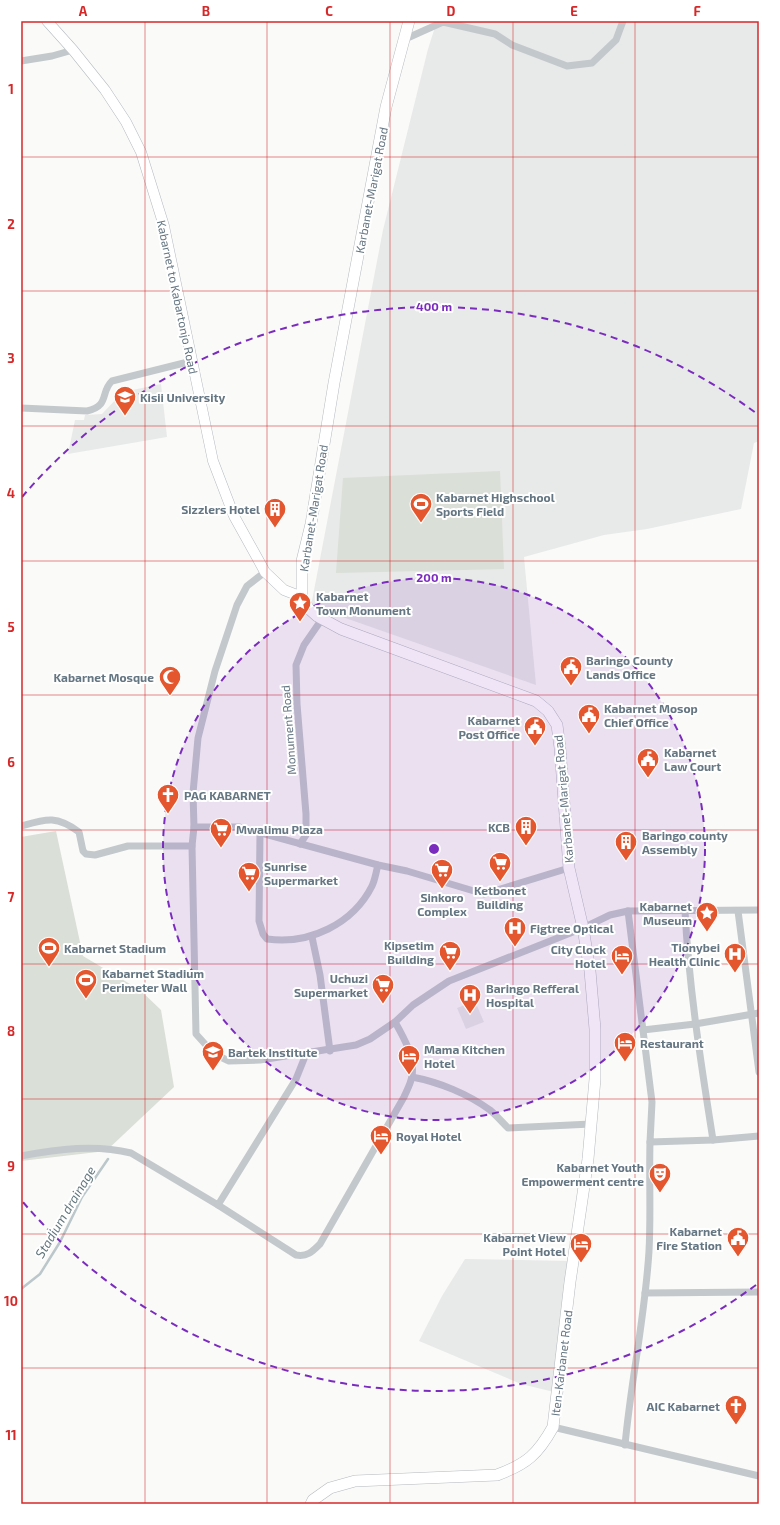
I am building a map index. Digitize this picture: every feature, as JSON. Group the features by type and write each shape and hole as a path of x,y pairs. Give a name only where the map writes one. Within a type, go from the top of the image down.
{"main road":[{"name":"Kabarnet to Kabartonjo Road","path":"47,21 74,50 126,122 141,152 164,226 212,461 234,516 266,572 284,590 302,597"},
{"name":"Karbanet-Marigat Road","path":"409,21 386,107 335,375 311,524 302,562 302,597 308,608 322,619 348,632 536,701 548,711 557,725 569,868 583,928 590,971 595,1029"},
{"name":"Iten-Karbanet Road","path":"311,1504 313,1500 330,1488 355,1481 497,1475 516,1468 528,1461 541,1448 553,1427 591,1124 595,1079 595,1029"}],"street":[{"path":"403,40 443,22 495,34 512,45 567,66 592,63 616,40 623,21"},
{"path":"21,61 52,56 74,50"},
{"path":"21,408 87,411 94,409 104,400 108,385 112,381 192,361"},
{"path":"266,572 247,586 237,605 215,671 198,738 193,793 194,827 192,846 196,1034 214,1054 229,1061 260,1060 330,1051 356,1045 370,1040 395,1022 413,1005 449,981 583,928 610,915 628,911 759,910"},
{"name":"Monument Road","path":"300,844 306,835 306,814 297,704 296,665 304,645 322,619"},
{"path":"21,826 53,819 67,823 79,832 83,851 86,854 95,855 128,846 192,846"},
{"path":"194,827 239,827 378,865 407,871 484,894 569,868"},
{"path":"260,833 259,920 263,934 267,939 274,940 312,936 324,932 352,913 372,886 378,865"},
{"path":"625,1445 629,1400 640,1342 649,1252 652,1102 628,911"},
{"path":"685,911 688,965 695,1024 713,1140"},
{"path":"738,911 759,1072"},
{"path":"312,936 320,975 330,1051"},
{"path":"643,1030 695,1024 759,1013"},
{"path":"21,1156 58,1149 102,1147 128,1152 218,1205 296,1255 302,1256 312,1253 320,1244 404,1097 412,1077 413,1070 407,1044 395,1022"},
{"path":"218,1205 296,1079 306,1054"},
{"path":"412,1077 430,1080 473,1100 491,1110 508,1128 591,1124"},
{"path":"650,1142 713,1140 759,1136"},
{"path":"645,1293 759,1292"},
{"path":"553,1427 759,1476"}],"shaded area":[{"path":"437,21 759,21 759,441 754,443 741,509 647,529 604,535 524,557 536,685 311,606 383,230 428,49"},
{"name":"Kisii University","path":"161,384 167,437 68,454 75,420 84,420 85,415 102,414 123,392"},
{"name":"Kabarnet Highschool Sports Field","path":"500,471 504,569 336,573 343,478"},
{"name":"Kabarnet Stadium Perimeter Wall","path":"56,831 83,956 140,990 161,1010 174,1087 106,1151 21,1161 21,837"},
{"name":"Baringo Refferal Hospital","path":"475,1001 484,1022 466,1029 457,1008"},
{"path":"465,1259 570,1261 554,1392 521,1384 419,1341 442,1296"}],"waterway":[{"name":"Stadium drainage","path":"21,1289 40,1274 60,1242 82,1197 108,1159"}],"place":[{"name":"Kisii University","path":"125,416"},
{"name":"Kabarnet Highschool Sports Field","path":"421,524"},
{"name":"Sizzlers Hotel","path":"275,528"},
{"name":"Kabarnet Town Monument","path":"300,622"},
{"name":"Baringo County Lands Office","path":"571,686"},
{"name":"Kabarnet Mosque","path":"170,696"},
{"name":"Kabarnet Mosop Chief Office","path":"589,734"},
{"name":"Kabarnet Post Office","path":"535,746"},
{"name":"Kabarnet Law Court","path":"648,778"},
{"name":"PAG KABARNET","path":"168,814"},
{"name":"KCB","path":"526,846"},
{"name":"Mwalimu Plaza","path":"221,848"},
{"name":"Baringo county Assembly","path":"626,862"},
{"name":"Ketbonet Building","path":"500,882"},
{"name":"Sinkoro Complex","path":"442,890"},
{"name":"Sunrise Supermarket","path":"249,892"},
{"name":"Kabarnet Museum","path":"707,932"},
{"name":"Figtree Optical","path":"515,948"},
{"name":"Kabarnet Stadium","path":"49,968"},
{"name":"Kipsetim Building","path":"450,972"},
{"name":"Tionybei Health Clinic","path":"735,974"},
{"name":"City Clock Hotel","path":"622,976"},
{"name":"Kabarnet Stadium Perimeter Wall","path":"86,1000"},
{"name":"Uchuzi Supermarket","path":"383,1004"},
{"name":"Baringo Refferal Hospital","path":"470,1014"},
{"name":"Restaurant","path":"625,1062"},
{"name":"Bartek Institute","path":"213,1072"},
{"name":"Mama Kitchen Hotel","path":"409,1076"},
{"name":"Royal Hotel","path":"381,1156"},
{"name":"Kabarnet Youth Empowerment centre","path":"660,1194"},
{"name":"Kabarnet Fire Station","path":"738,1258"},
{"name":"Kabarnet View Point Hotel","path":"581,1264"},
{"name":"AIC Kabarnet","path":"736,1426"}]}
